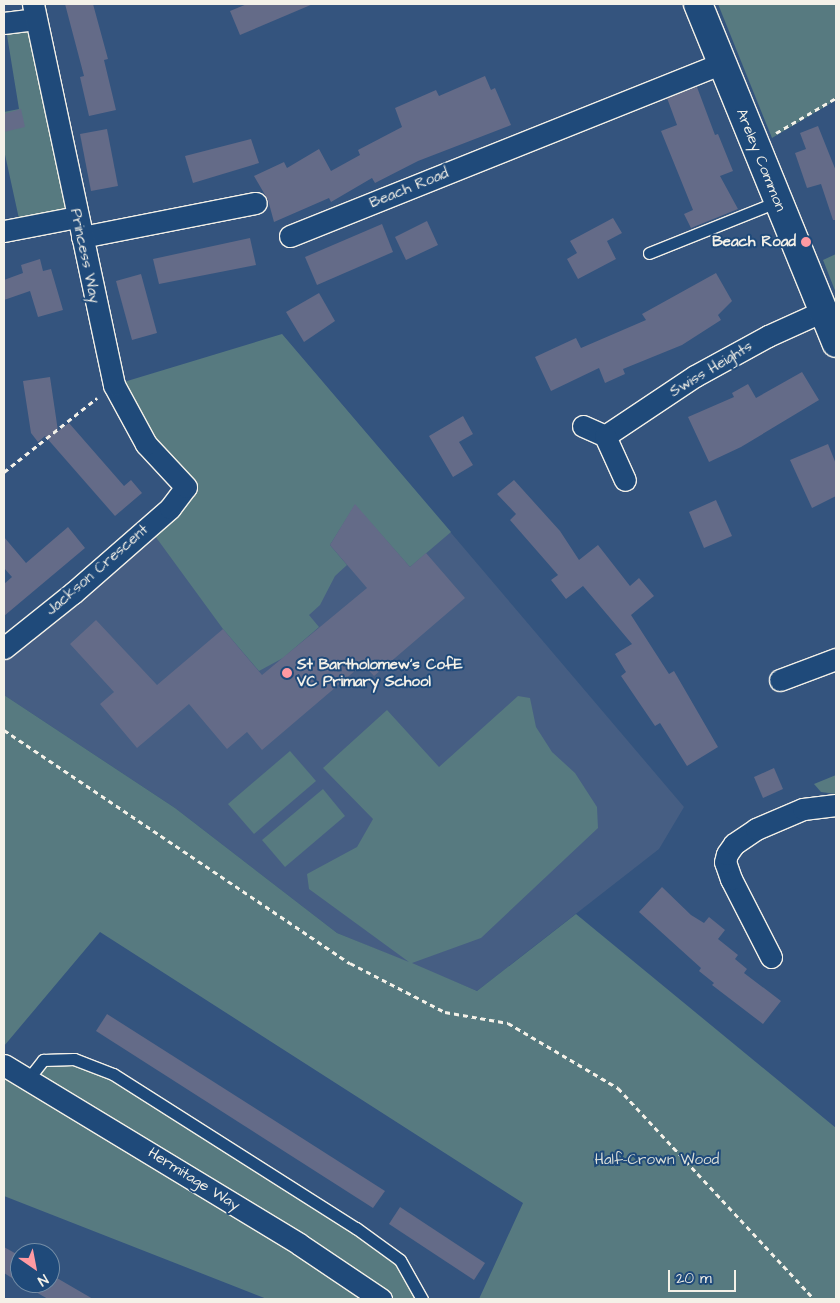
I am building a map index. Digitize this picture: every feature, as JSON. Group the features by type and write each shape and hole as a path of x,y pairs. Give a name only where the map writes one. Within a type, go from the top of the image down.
{"main road":[{"name":"Areley Common","path":"698,4 836,343"}],"street":[{"path":"4,23 34,12"},
{"name":"Princess Way","path":"34,12 114,385 146,444 186,487"},
{"name":"Beach Road","path":"290,236 722,63"},
{"path":"4,231 79,227 256,203"},
{"name":"Swiss Heights","path":"605,436 695,376 768,336 823,311"},
{"path":"583,426 605,436 625,480"},
{"name":"Jackson Crescent","path":"4,648 73,593 170,508 186,487"},
{"path":"780,680 836,659"},
{"path":"771,957 731,880 725,862 727,854 734,844 756,830 803,809 836,805"},
{"name":"Hermitage Way","path":"4,1065 29,1078 299,1244 381,1299"}],"lane":[{"path":"650,253 779,201"},
{"path":"29,1078 43,1060 74,1060 113,1074 356,1228 400,1260 422,1299"}],"path":[{"path":"755,143 836,98"},
{"path":"4,472 114,385"},
{"path":"4,730 350,963 445,1012 508,1023 618,1088 814,1299"}],"shaded area":[{"name":"St Bartholomew's CofE VC Primary School","path":"282,334 684,807 659,849 477,991 337,933 175,808 4,695 4,651 147,525"}],"green space":[{"path":"718,4 836,4 836,100 772,138"},
{"path":"35,19 77,217 21,228 4,150 4,112 19,109 5,23"},
{"path":"836,254 836,293 823,260"},
{"path":"282,334 451,532 410,567 355,505 330,545 347,565 335,576 320,605 309,615 319,627 283,658 259,671 223,629 147,525 186,487 114,385"},
{"name":"Half-Crown Wood","path":"4,695 175,808 337,933 409,962 309,889 307,874 357,847 373,819 323,768 387,710 439,767 518,696 530,698 536,727 552,752 575,773 597,807 598,828 481,938 412,963 477,991 576,914 836,1128 836,1299 479,1299 523,1203 100,932 4,1046"},
{"path":"290,751 316,781 254,834 228,804"},
{"path":"836,775 836,794 821,792 814,784"},
{"path":"323,789 345,816 285,867 262,840"},
{"path":"74,1059 113,1074 400,1260 422,1299 267,1299 4,1196 4,1065 29,1077 43,1060"}],"building":[{"path":"65,4 93,4 108,59 104,60 116,110 89,116 80,77 84,76"},
{"path":"247,4 313,4 240,35 230,11"},
{"path":"485,76 491,90 495,88 511,125 418,161 375,183 372,178 331,202 329,198 274,222 268,200 254,176 284,162 287,168 319,149 331,171 360,155 358,150 402,127 395,108 436,90 439,96"},
{"path":"697,87 715,135 718,134 733,171 720,176 738,209 691,228 684,214 693,210 661,131 677,125 667,98"},
{"path":"21,109 25,127 4,132 4,114"},
{"path":"818,126 836,171 836,220 833,220 821,184 807,188 795,153 806,149 800,133"},
{"path":"107,129 118,186 91,191 80,134"},
{"path":"251,139 259,163 193,183 185,156"},
{"path":"613,218 622,233 607,241 616,259 578,279 567,259 577,253 570,241"},
{"path":"427,221 438,245 406,260 395,237"},
{"path":"382,224 393,252 317,285 305,257"},
{"path":"250,238 256,265 159,284 153,259"},
{"path":"40,259 43,271 51,269 63,310 38,317 30,291 4,300 4,280 23,273 21,265"},
{"path":"716,273 732,301 718,315 721,320 682,345 623,369 625,374 605,383 599,368 551,391 535,357 576,338 581,348 646,320 642,314"},
{"path":"141,274 157,333 132,340 116,281"},
{"path":"319,293 335,321 304,342 286,312"},
{"path":"802,372 819,400 741,447 709,462 688,417 734,397 732,393 748,384 756,398"},
{"path":"50,377 58,431 69,423 124,486 131,480 142,493 115,516 45,436 38,442 31,433 23,381"},
{"path":"463,416 473,434 459,442 473,465 453,477 429,436"},
{"path":"828,444 836,464 836,496 812,508 790,460"},
{"path":"514,480 560,531 579,560 598,545 630,586 639,578 654,596 631,615 669,674 674,671 718,747 687,766 660,723 655,726 621,676 626,672 615,654 632,644 583,586 566,599 551,580 558,575 510,520 516,514 497,494"},
{"path":"716,500 732,536 704,548 689,512"},
{"path":"355,504 410,567 426,553 465,598 374,676 363,664 262,750 247,732 227,749 189,704 137,748 100,704 114,692 70,644 96,620 157,685 223,629 262,675 367,588 330,545"},
{"path":"68,527 85,548 4,616 4,584 12,577 4,568 4,537 26,563"},
{"path":"774,768 783,789 763,798 754,777"},
{"path":"662,887 691,915 704,923 709,917 725,930 718,939 738,955 735,959 747,969 744,973 781,1001 763,1024 712,985 714,983 699,971 701,968 639,912"},
{"path":"107,1014 385,1191 373,1208 96,1031"},
{"path":"400,1207 485,1263 474,1280 389,1224"},
{"path":"4,1247 10,1250 10,1277 4,1273"},
{"path":"60,1280 93,1299 48,1299 38,1293 60,1293"}],"place":[{"name":"Beach Road","path":"806,242"},
{"name":"St Bartholomew's CofE VC Primary School","path":"287,673"}]}
